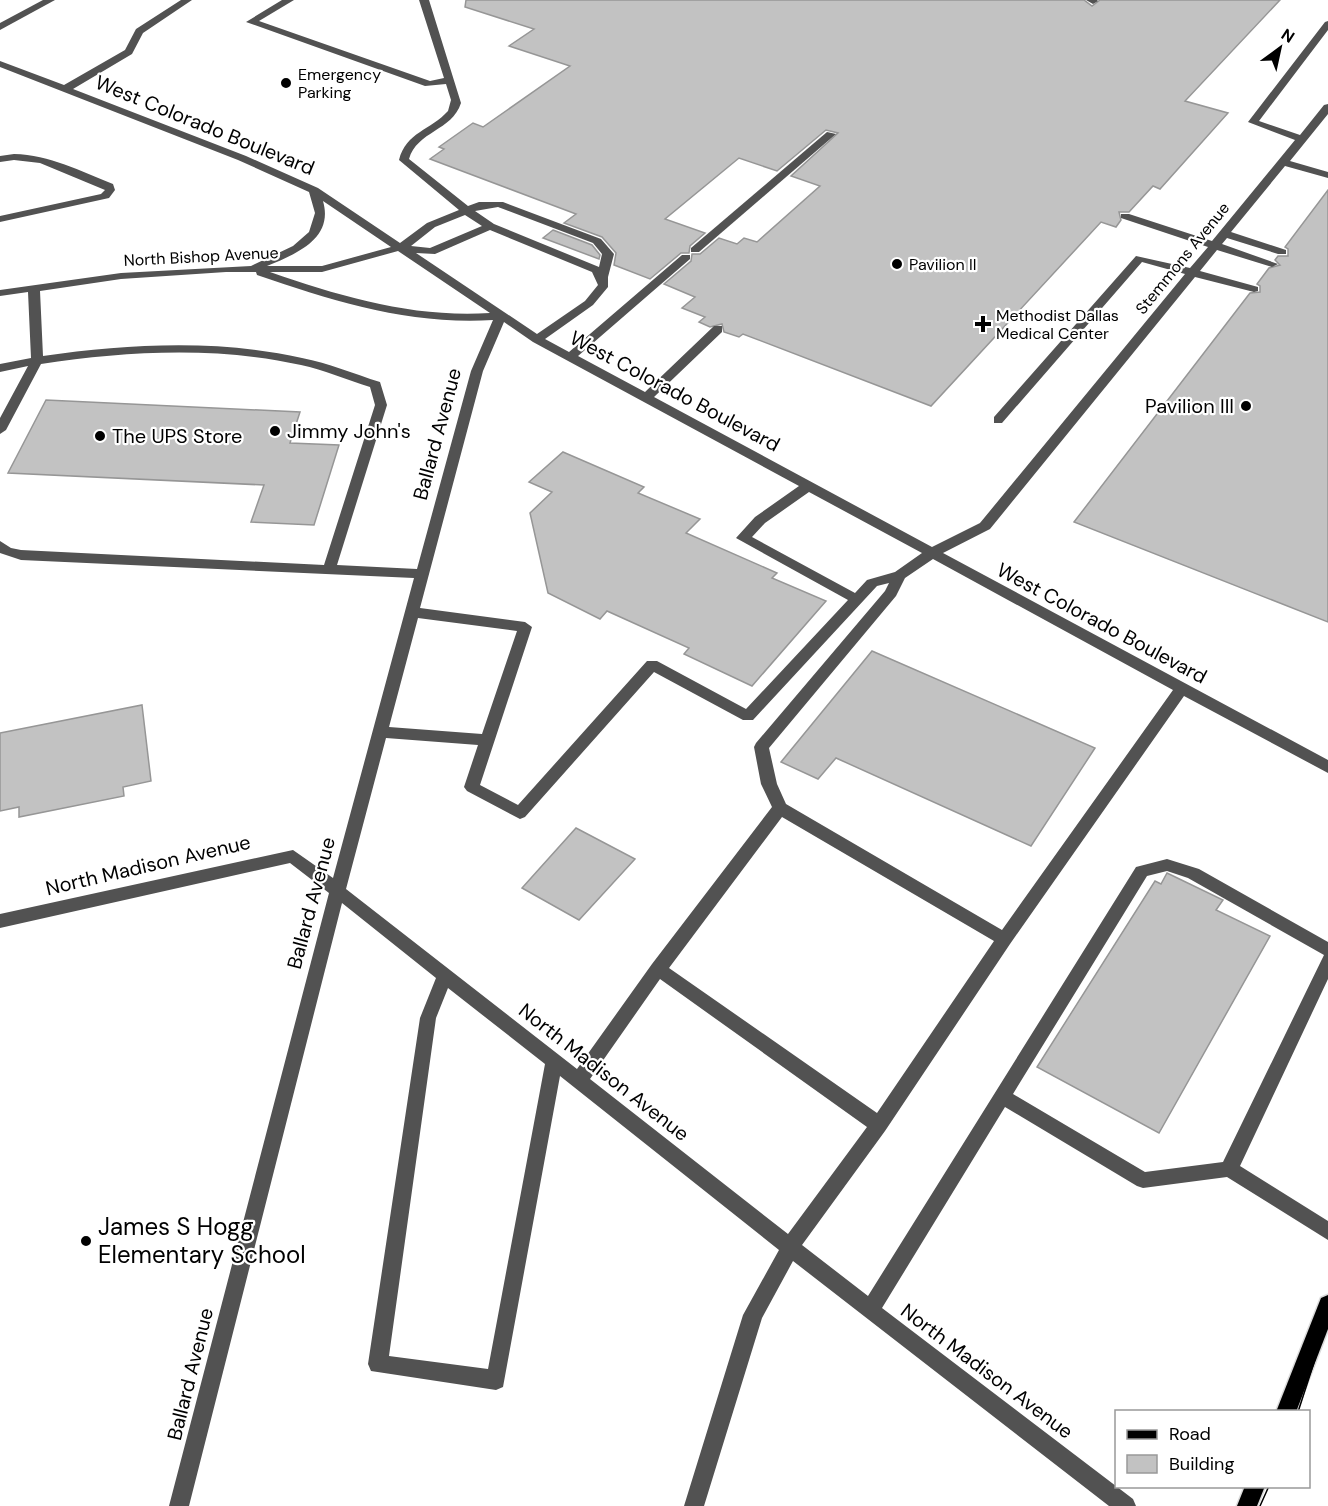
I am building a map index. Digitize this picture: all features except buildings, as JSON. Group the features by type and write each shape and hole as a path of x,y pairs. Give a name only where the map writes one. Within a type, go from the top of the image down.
{"main road":[{"path":"1288,1410 1328,1304"},
{"path":"1247,1506 1254,1488"}],"street":[{"path":"0,27 50,0"},
{"path":"65,89 129,51 139,31 187,0"},
{"path":"289,0 251,22 429,84 450,80"},
{"path":"424,0 456,100 454,110 447,118 410,143 404,152 404,160 465,210 490,226 596,270 603,277"},
{"path":"1302,139 1253,122 1328,24"},
{"name":"West Colorado Boulevard","path":"0,64 242,158 314,190 537,339 1328,767"},
{"name":"Stemmons Avenue","path":"900,575 934,552 985,526 1328,107"},
{"path":"570,357 831,134"},
{"path":"0,159 26,156 39,159 109,186 110,190 105,196 0,219"},
{"path":"1282,162 1328,175"},
{"path":"250,269 302,246 317,231 321,212 314,190"},
{"path":"402,247 431,225 479,205 499,204 597,241 608,254 603,277 604,285 589,303 537,339"},
{"path":"1125,216 1272,264"},
{"path":"402,247 431,252 490,226"},
{"path":"1223,233 1282,252"},
{"name":"North Bishop Avenue","path":"0,293 121,276 250,269 322,269 402,247"},
{"path":"998,420 1140,258 1254,289"},
{"path":"250,269 308,289 388,309 442,318 501,316"},
{"path":"0,430 37,360 34,288"},
{"name":"Ballard Avenue","path":"179,1506 422,574 477,371 501,316"},
{"path":"646,398 718,329"},
{"path":"0,368 37,360 126,352 223,351 302,362 376,385 381,405 329,570"},
{"path":"809,485 760,520 743,538 856,599"},
{"path":"0,545 6,551 21,555 422,574"},
{"path":"412,612 525,627 472,787 520,813 652,665 748,716 872,583 900,575"},
{"path":"900,575 891,593 761,747 769,783 780,808 1004,939"},
{"path":"694,1506 753,1315 790,1246 879,1125 1004,939 1182,688"},
{"path":"380,732 487,740"},
{"path":"579,1081 658,969 780,808"},
{"name":"North Madison Avenue","path":"0,921 293,856 339,889 554,1062 870,1310 1126,1506"},
{"path":"870,1310 1142,871 1167,865 1193,873 1328,950"},
{"path":"1230,1169 1328,961"},
{"path":"658,969 879,1125"},
{"path":"445,975 428,1018 378,1364 496,1380 554,1062"},
{"path":"1003,1097 1143,1180 1230,1169 1328,1231"}],"tram line":[{"path":"1299,1410 1328,1319"},
{"path":"1260,1506 1268,1488"}],"place":[{"name":"Emergency Parking","path":"286,83"},
{"name":"Pavilion II","path":"897,264"},
{"name":"Methodist Dallas Medical Center","path":"983,324"},
{"name":"Pavilion III","path":"1246,406"},
{"name":"Jimmy John's","path":"275,431"},
{"name":"The UPS Store","path":"100,436"},
{"name":"James S Hogg Elementary School","path":"86,1241"}]}
